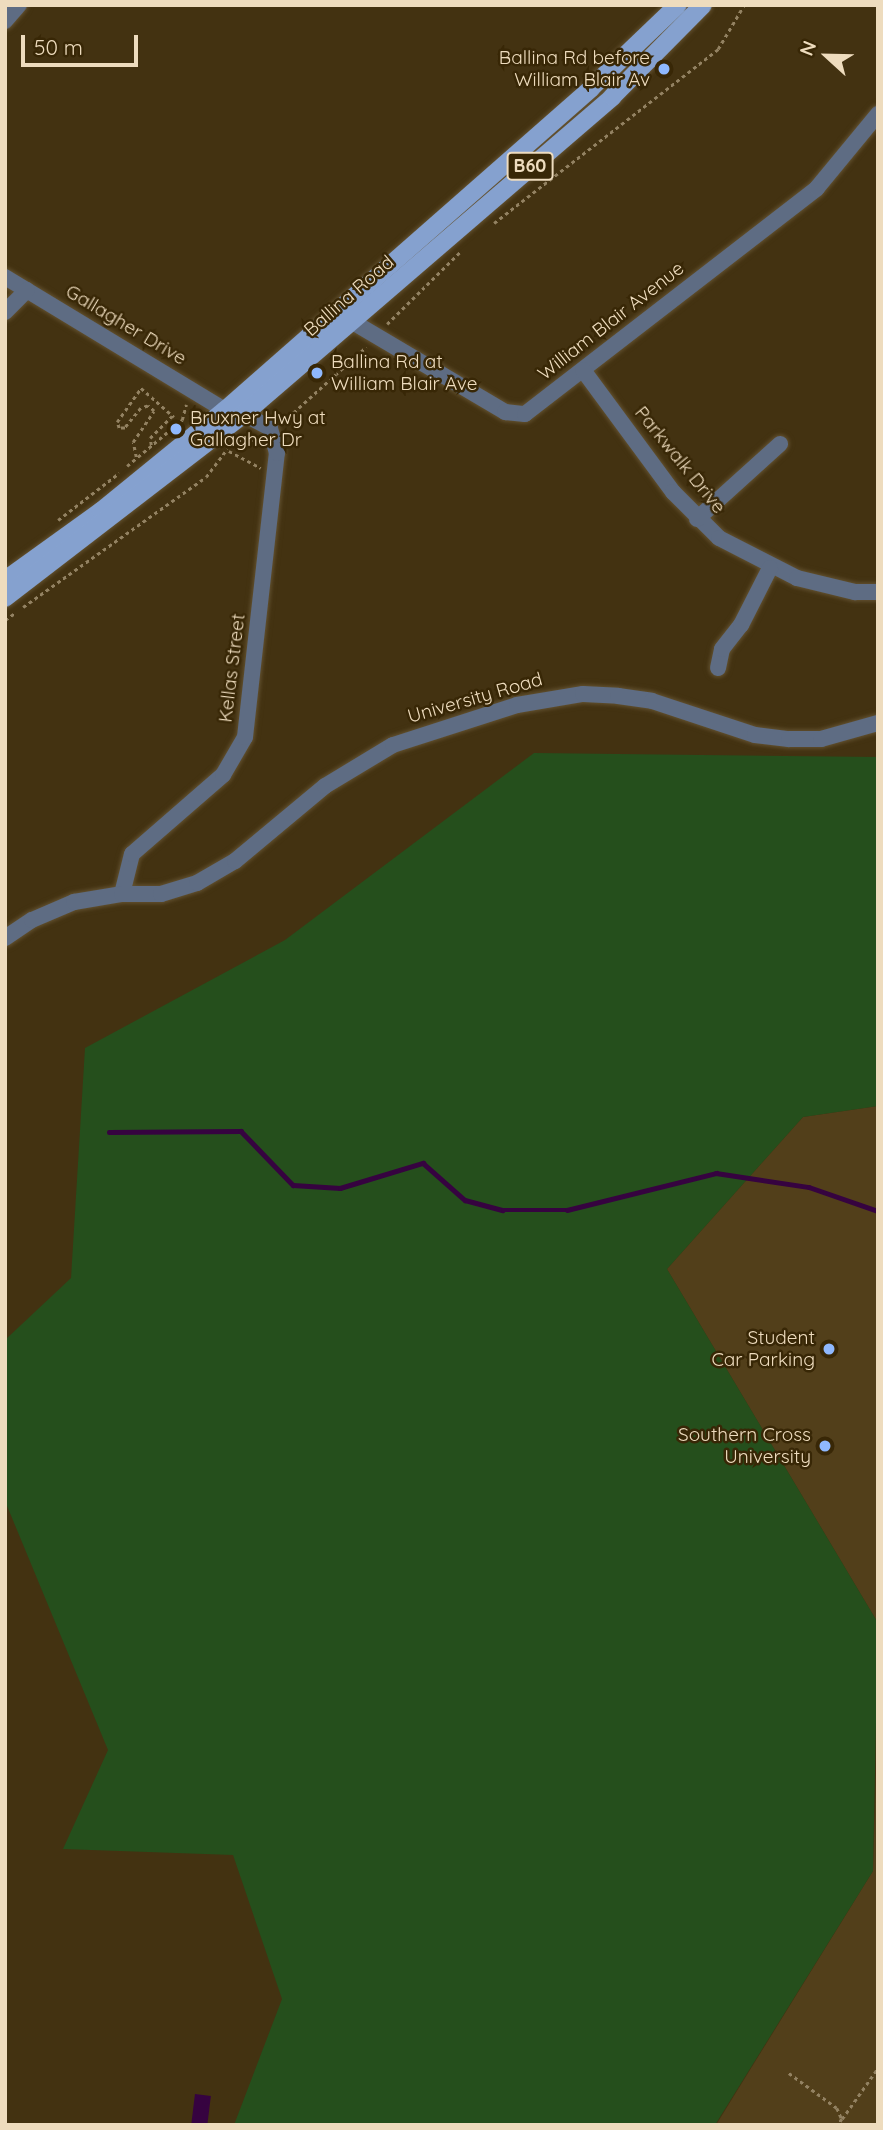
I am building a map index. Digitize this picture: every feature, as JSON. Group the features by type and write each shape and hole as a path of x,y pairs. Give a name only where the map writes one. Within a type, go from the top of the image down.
{"main road":[{"name":"Ballina Road","path":"5,598 244,414 678,5"},
{"name":"Ballina Road","path":"5,580 101,511 225,410 345,318 612,97 703,5"}],"street":[{"path":"5,20 19,5"},
{"name":"William Blair Avenue","path":"345,318 512,415 531,410 817,188 878,114"},
{"name":"Gallagher Drive","path":"5,277 225,410"},
{"path":"5,312 27,290"},
{"name":"Parkwalk Drive","path":"583,370 696,519 770,568 824,586 878,592"},
{"name":"Kellas Street","path":"122,894 132,853 223,775 245,737 275,478 274,436 270,428 244,414"},
{"path":"696,519 780,444"},
{"path":"719,668 723,649 741,625 770,568"},
{"name":"University Road","path":"122,894 161,894 197,883 236,861 325,786 393,745 517,705 583,694 618,696 652,701 755,735 789,739 821,739 878,723"},
{"path":"5,938 32,920 75,902 122,894"}],"path":[{"path":"486,229 718,49 744,5"},
{"path":"384,328 466,246"},
{"path":"281,424 369,344"},
{"path":"136,457 133,442 153,411 148,406 141,408 125,428 119,428 117,422 141,388 173,417 153,434 151,445"},
{"path":"56,521 182,420 195,392"},
{"path":"5,620 206,477 232,444 250,439 262,447"},
{"path":"229,451 275,478"},
{"path":"259,467 262,459"},
{"path":"838,2125 878,2068"},
{"path":"789,2073 837,2108 842,2119"}],"shaded area":[{"name":"Southern Cross University","path":"878,1106 878,1623 667,1269 803,1117"},
{"path":"878,1704 878,2125 716,2125 873,1871"},
{"path":"195,2094 211,2096 207,2125 191,2125"}],"green space":[{"path":"534,753 878,757 878,1106 803,1117 667,1269 878,1623 873,1871 715,2125 234,2125 282,1999 233,1855 63,1849 108,1750 5,1501 5,1340 71,1278 85,1048 285,940"}],"waterway":[{"path":"109,1132 241,1131 293,1185 340,1188 423,1163 465,1200 503,1210 567,1210 716,1173 809,1187 878,1211"}],"place":[{"name":"Ballina Rd before William Blair Av","path":"664,69"},
{"name":"Ballina Rd at William Blair Ave","path":"317,373"},
{"name":"Bruxner Hwy at Gallagher Dr","path":"176,429"},
{"name":"Student Car Parking","path":"829,1349"},
{"name":"Southern Cross University","path":"825,1446"}]}
